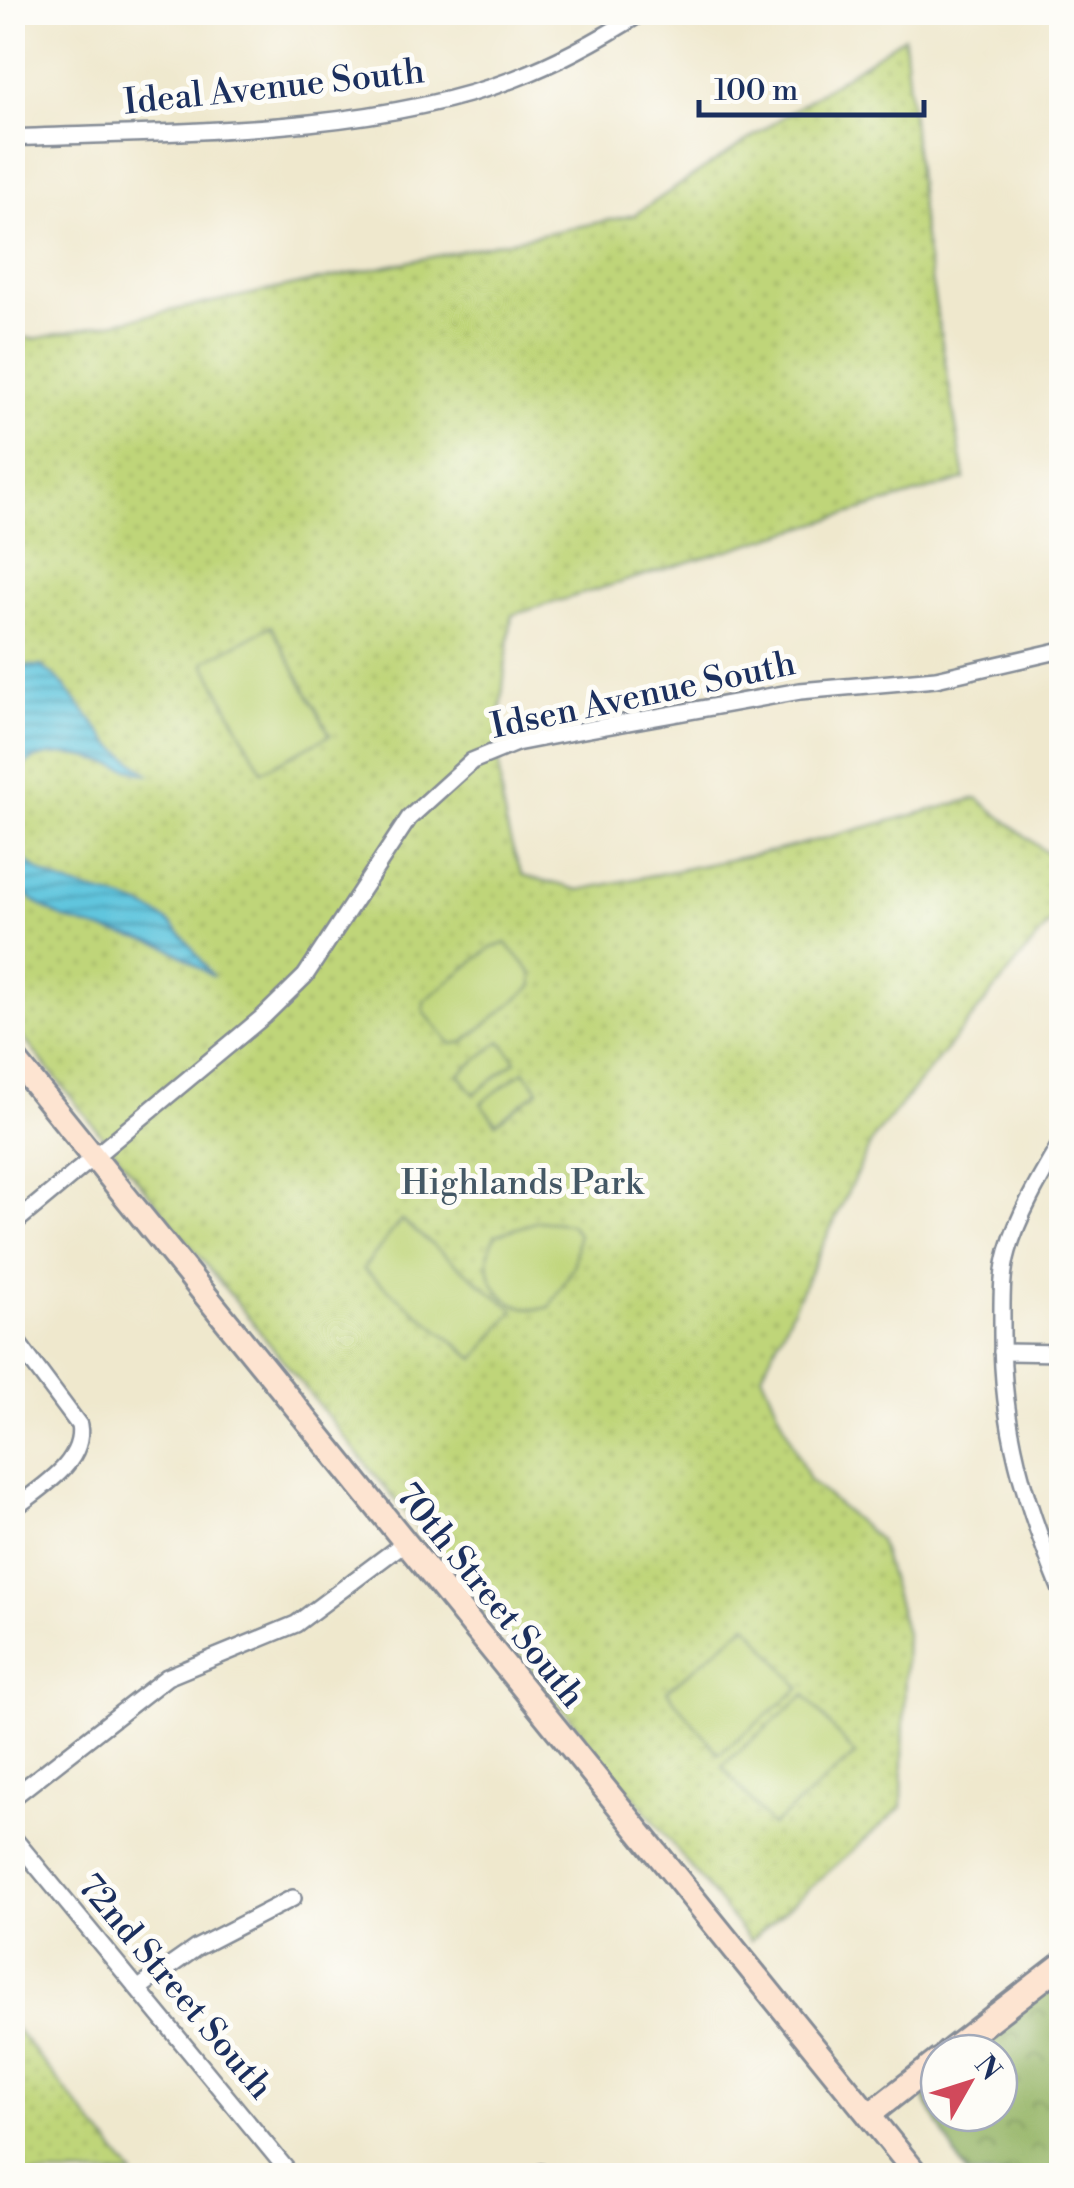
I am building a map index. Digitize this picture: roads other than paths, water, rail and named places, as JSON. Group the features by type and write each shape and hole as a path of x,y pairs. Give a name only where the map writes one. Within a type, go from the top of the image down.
{"main road":[{"name":"70th Street South","path":"12,1056 918,2176"},
{"path":"974,2033 1062,1964"},
{"path":"869,2115 919,2076"}],"street":[{"name":"Ideal Avenue South","path":"12,138 206,130 394,110 512,80 564,57 643,12"},
{"name":"Idsen Avenue South","path":"12,1225 264,1016 304,976 408,818 472,762 516,743 573,732 800,690 936,679 1062,650"},
{"path":"1062,1141 1020,1217 1007,1254 1002,1352 1004,1411 1019,1484 1062,1593"},
{"path":"12,1335 80,1425 81,1435 64,1467 18,1505"},
{"path":"1002,1352 1062,1354"},
{"path":"12,1798 167,1677 296,1624 404,1543"},
{"name":"72nd Street South","path":"12,1836 292,2176"},
{"path":"139,1988 196,1948 293,1898"}],"water":[{"path":"24,666 41,666 59,680 110,743 150,775 60,754 27,762 13,774 13,673"},
{"path":"13,847 48,876 125,900 163,918 184,938 213,977 160,944 82,925 48,910 13,883"}],"park label":[{"name":"Highlands Park","path":"522,1182"}]}
